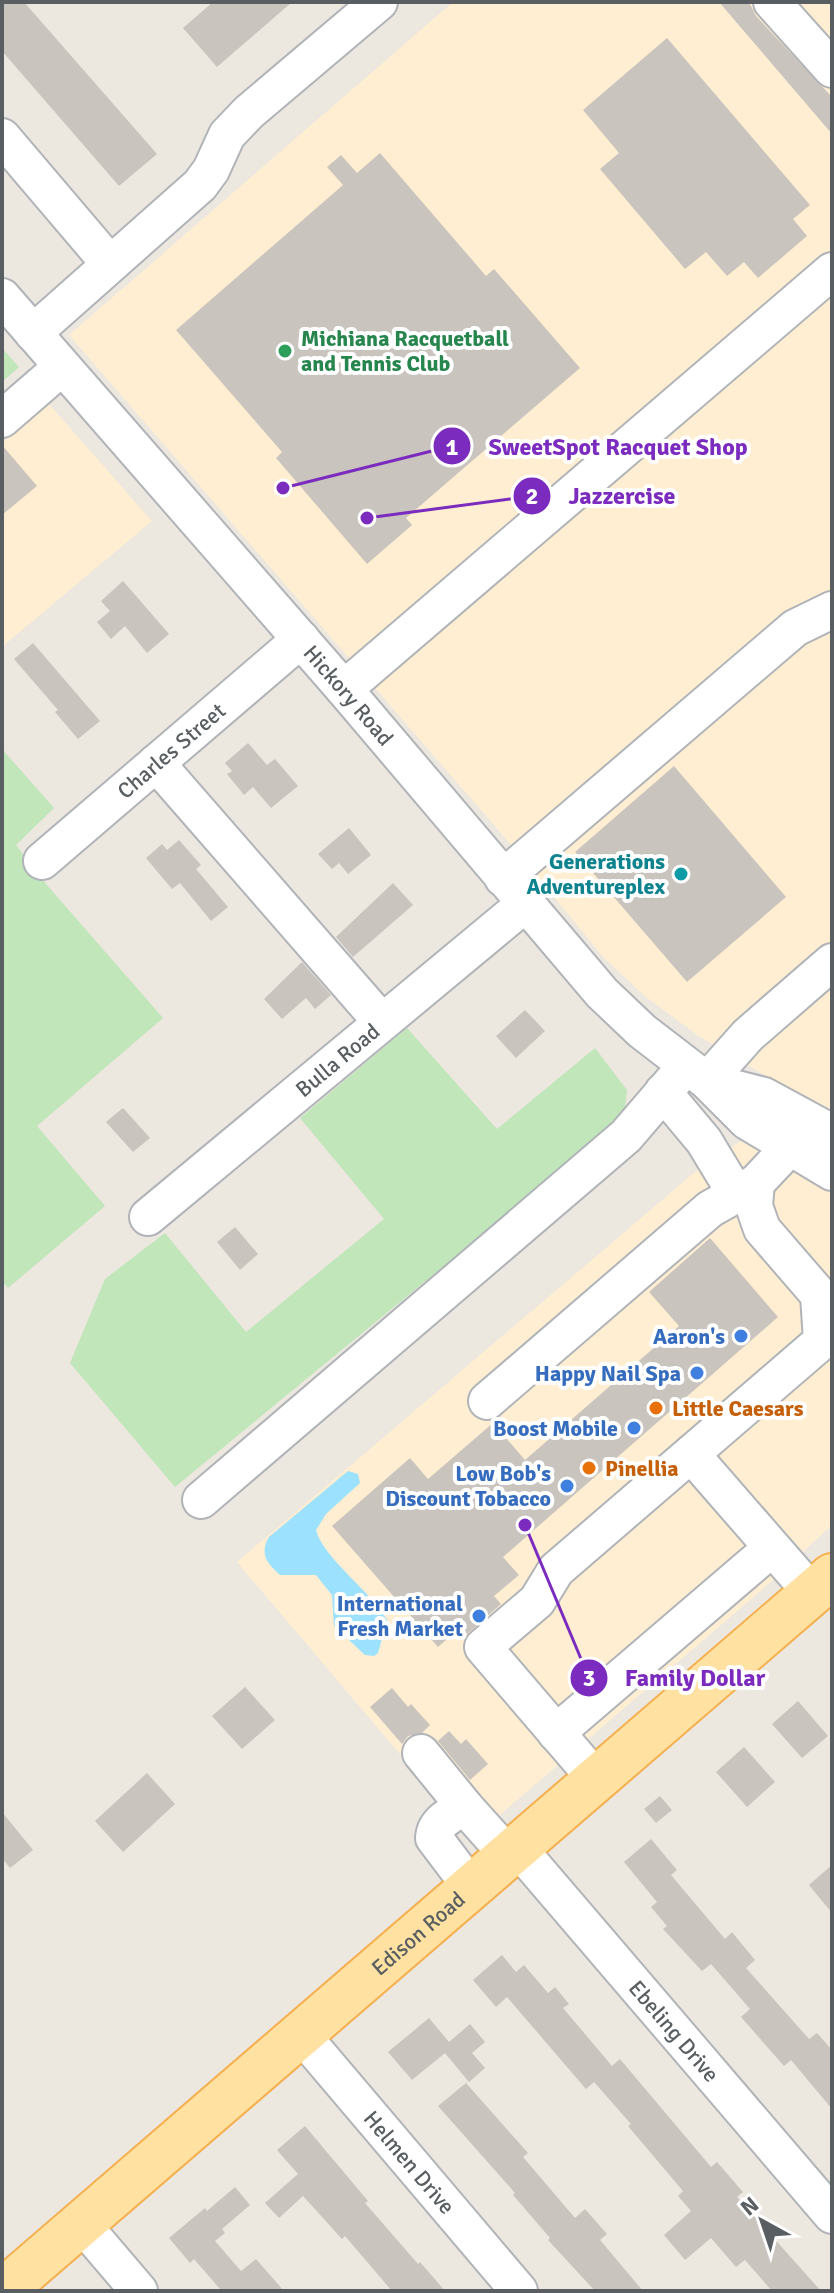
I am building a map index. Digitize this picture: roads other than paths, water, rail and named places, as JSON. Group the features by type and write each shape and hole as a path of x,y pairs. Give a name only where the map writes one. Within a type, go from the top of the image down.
{"main road":[{"name":"Edison Road","path":"3,2291 822,1585"}],"street":[{"path":"33,333 200,185 211,170 227,135 249,112 379,2"},
{"path":"772,2 832,69"},
{"path":"2,137 110,264"},
{"path":"344,689 832,271"},
{"name":"Hickory Road","path":"2,297 301,639 602,993 686,1080 789,1148 832,1172"},
{"path":"2,419 62,367"},
{"name":"Bulla Road","path":"148,1217 381,1021 514,891 795,628 832,610"},
{"name":"Charles Street","path":"42,861 301,639"},
{"path":"156,763 381,1021"},
{"path":"201,1500 626,1136 686,1080 748,1035 832,962"},
{"path":"596,1779 483,1647 537,1601 556,1570 691,1454 827,1347 821,1299 762,1229 746,1188 704,1141 686,1080"},
{"name":"Hickory Road","path":"686,1080 764,1096 832,1133"},
{"path":"487,1401 710,1209 746,1188 789,1148"},
{"path":"691,1454 772,1548 822,1585"},
{"path":"556,1733 772,1548"},
{"name":"Ebeling Drive","path":"421,1753 465,1807 513,1851 832,2215"},
{"path":"465,1807 451,1814 434,1830 434,1838 471,1887"},
{"name":"Helmen Drive","path":"301,2034 519,2291"},
{"path":"81,2223 139,2291"}],"water":[{"path":"348,1471 358,1474 360,1483 326,1514 316,1530 328,1552 387,1620 378,1653 374,1656 365,1655 334,1626 332,1595 316,1575 280,1575 268,1562 265,1553 269,1537"}],"place":[{"name":"Michiana Racquetball and Tennis Club","path":"285,351"},
{"name":"SweetSpot Racquet Shop","path":"283,488"},
{"name":"Jazzercise","path":"367,518"},
{"name":"Generations Adventureplex","path":"681,874"},
{"name":"Aaron's","path":"741,1336"},
{"name":"Happy Nail Spa","path":"697,1373"},
{"name":"Little Caesars","path":"656,1408"},
{"name":"Boost Mobile","path":"634,1428"},
{"name":"Pinellia","path":"589,1468"},
{"name":"Low Bob's Discount Tobacco","path":"567,1486"},
{"name":"Family Dollar","path":"525,1525"},
{"name":"International Fresh Market","path":"479,1616"}]}
